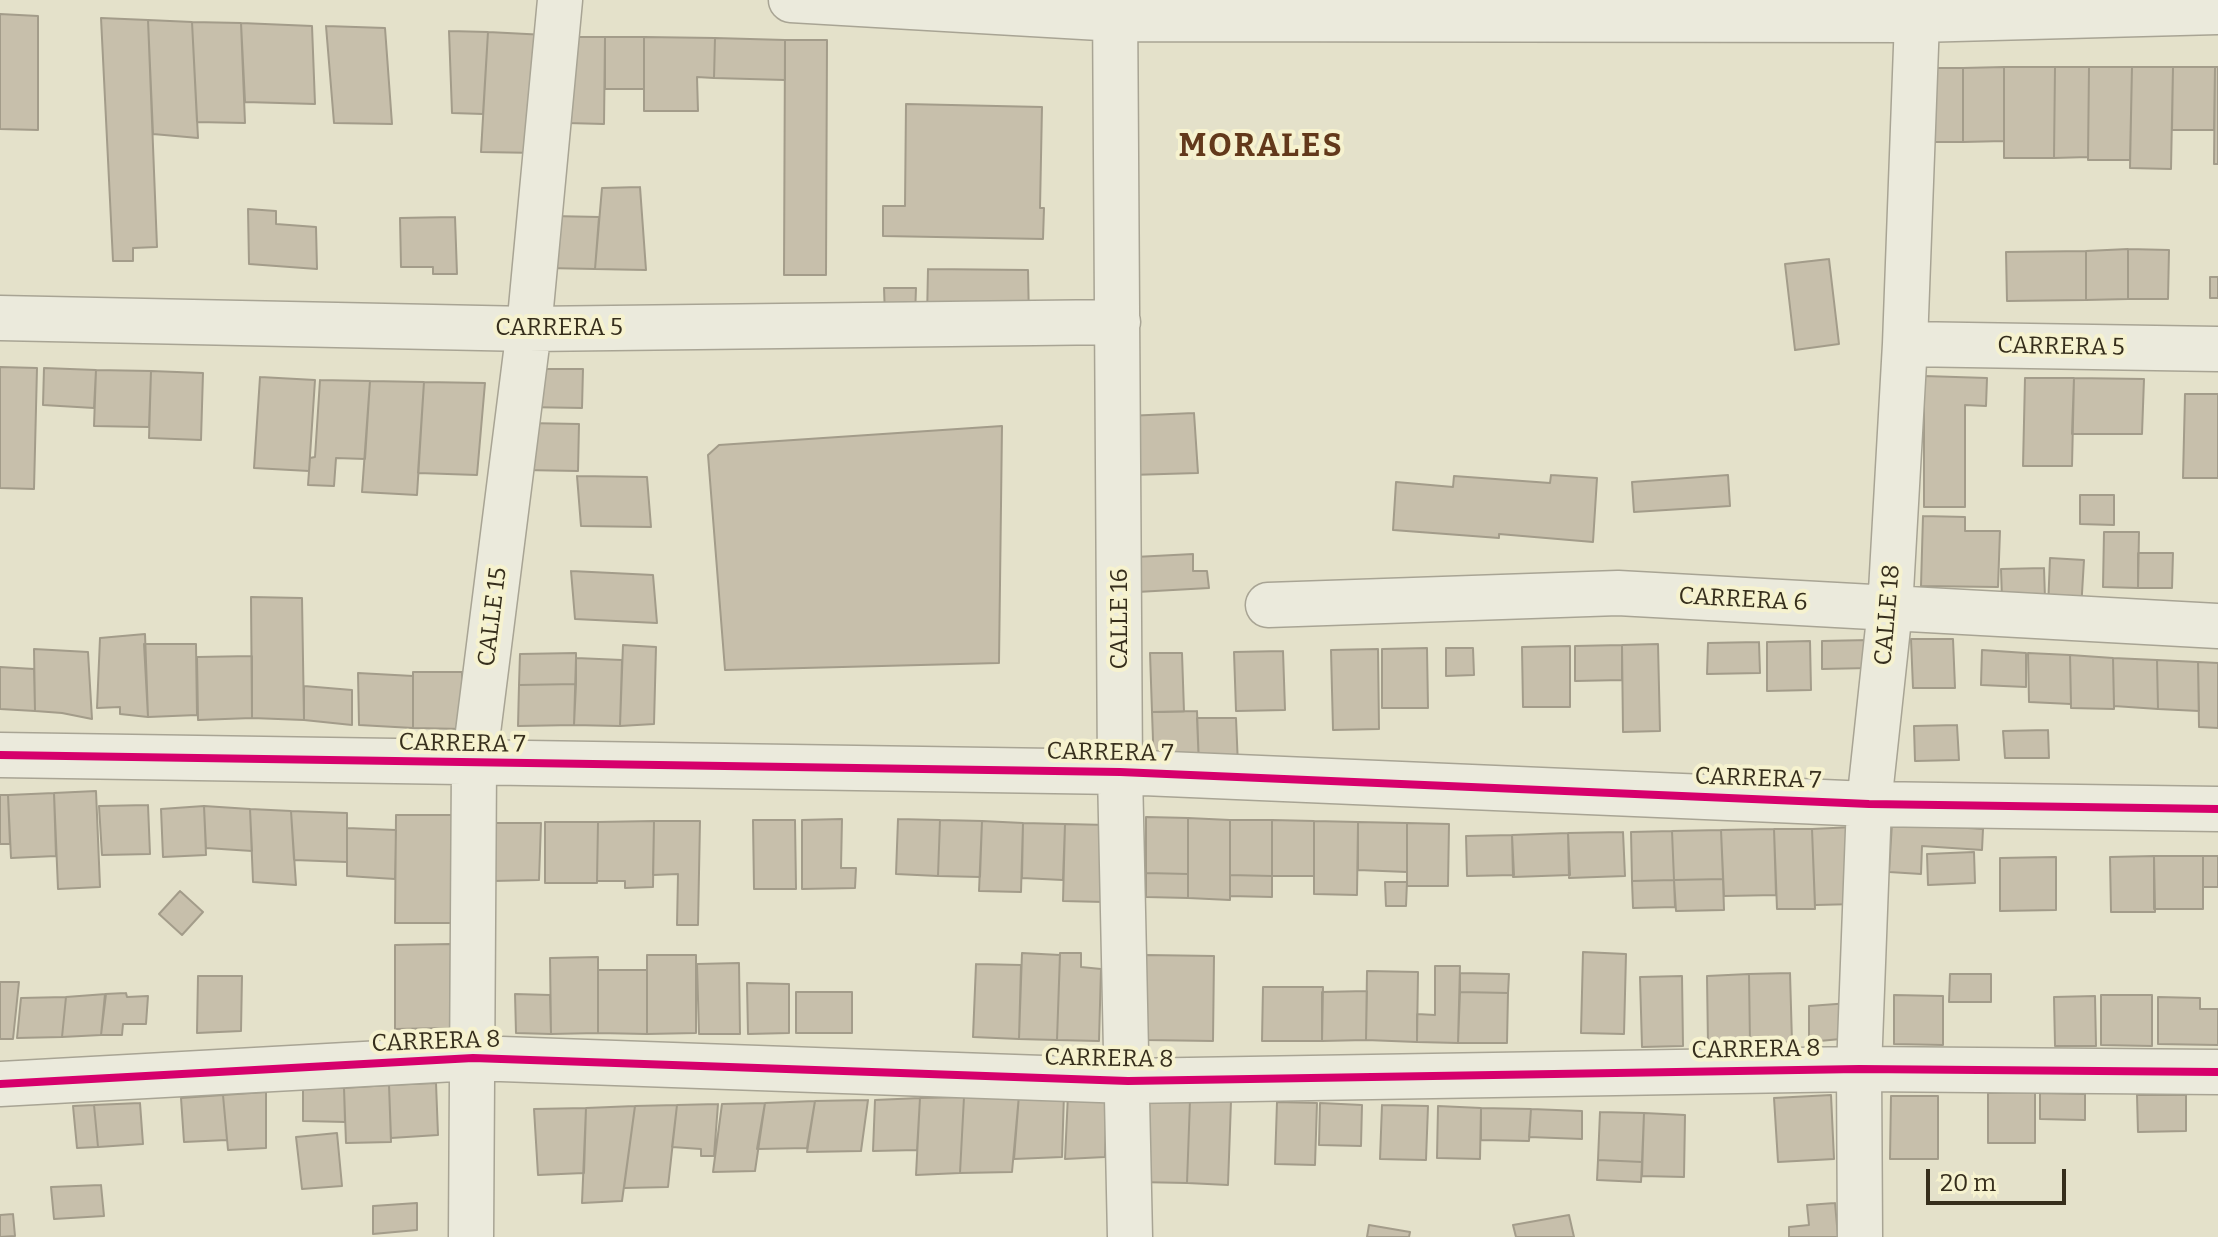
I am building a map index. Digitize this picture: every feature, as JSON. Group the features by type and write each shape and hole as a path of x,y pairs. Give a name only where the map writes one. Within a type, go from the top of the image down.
{"street":[{"name":"CALLE 15","path":"471,1237 474,764 529,329 560,0"},
{"path":"791,0 1116,10 2218,12"},
{"name":"CALLE 16","path":"1116,10 1120,772 1130,1237"},
{"name":"CALLE 18","path":"1860,1237 1859,1069 1869,804 1890,609 1905,344 1907,10"},
{"name":"CARRERA 5","path":"0,318 529,329 1118,322"},
{"name":"CARRERA 5","path":"1905,344 2218,349"},
{"name":"CARRERA 6","path":"1268,605 1618,593 2218,626"},
{"name":"CARRERA 7","path":"0,755 1120,772 1869,804 2218,809"},
{"name":"CARRERA 8","path":"0,1084 473,1058 1128,1081 1859,1069 2218,1072"}],"building":[{"path":"0,14 38,16 38,130 0,129"},
{"path":"101,18 148,20 157,247 133,248 133,261 113,261"},
{"path":"148,20 192,22 198,138 153,134"},
{"path":"192,22 241,23 245,123 197,122"},
{"path":"241,23 312,26 315,104 245,102"},
{"path":"326,26 385,28 392,124 334,123"},
{"path":"449,31 488,32 483,114 452,113"},
{"path":"488,32 546,35 538,153 481,152"},
{"path":"568,37 605,37 604,124 567,123"},
{"path":"605,37 644,37 644,89 605,89"},
{"path":"644,37 715,38 714,78 697,77 698,111 644,111"},
{"path":"715,38 785,40 785,80 714,78"},
{"path":"785,40 827,40 826,275 784,275"},
{"path":"2004,67 2055,67 2054,158 2004,158"},
{"path":"2004,67 2004,141 1963,142 1963,68"},
{"path":"2055,67 2089,67 2088,157 2054,158"},
{"path":"2089,67 2132,67 2130,160 2088,160"},
{"path":"2132,67 2173,67 2171,169 2130,168"},
{"path":"2173,67 2215,67 2214,130 2172,130"},
{"path":"2215,67 2218,67 2218,164 2214,164"},
{"path":"1921,68 1963,68 1963,142 1920,142"},
{"path":"906,104 1042,107 1040,208 1044,208 1043,239 883,236 883,206 905,206"},
{"path":"640,187 646,270 595,269 602,188"},
{"path":"248,209 276,211 276,224 316,227 317,269 249,264"},
{"path":"552,216 599,217 595,269 546,268"},
{"path":"455,217 457,274 433,274 433,267 401,267 400,218"},
{"path":"2128,249 2169,250 2168,299 2128,299"},
{"path":"2128,249 2128,299 2086,300 2086,251"},
{"path":"2086,251 2086,300 2007,301 2006,252"},
{"path":"1829,259 1839,344 1795,350 1785,264"},
{"path":"928,269 1028,270 1029,320 927,319"},
{"path":"2210,277 2218,277 2218,298 2210,298"},
{"path":"884,288 916,288 915,316 885,316"},
{"path":"0,367 37,368 34,489 0,488"},
{"path":"44,368 96,370 94,408 43,405"},
{"path":"527,369 583,369 582,408 525,407"},
{"path":"96,370 151,371 149,427 94,426"},
{"path":"151,371 203,373 201,440 149,438"},
{"path":"1924,376 1987,378 1986,406 1965,405 1965,507 1924,507"},
{"path":"260,377 315,380 309,471 254,468"},
{"path":"2025,378 2074,378 2072,466 2023,466"},
{"path":"2074,378 2144,379 2142,434 2072,434"},
{"path":"320,380 370,381 365,459 336,458 334,486 308,485 310,458 315,457"},
{"path":"370,381 424,382 417,495 362,492"},
{"path":"424,382 485,383 477,475 418,473"},
{"path":"2185,394 2218,394 2218,478 2183,478"},
{"path":"1194,413 1198,473 1130,475 1126,416"},
{"path":"526,423 579,424 578,471 524,470"},
{"path":"1002,426 999,663 725,670 708,455 719,445"},
{"path":"1551,475 1597,478 1593,542 1393,530 1396,482 1453,487 1454,476 1550,483"},
{"path":"1728,475 1730,506 1634,512 1632,482"},
{"path":"577,476 647,477 651,527 581,526"},
{"path":"2080,495 2114,495 2114,525 2080,524"},
{"path":"1923,516 1965,517 1965,531 2000,531 1998,587 1921,586"},
{"path":"2104,532 2139,532 2138,588 2103,587"},
{"path":"2138,553 2173,553 2172,588 2138,588"},
{"path":"1193,554 1193,571 1207,571 1209,588 1137,592 1135,557"},
{"path":"2050,558 2084,560 2081,610 2048,608"},
{"path":"2044,568 2045,599 2002,599 2001,569"},
{"path":"571,571 653,575 657,623 575,619"},
{"path":"251,597 302,598 304,720 252,718"},
{"path":"145,634 148,717 120,714 120,707 97,708 100,638"},
{"path":"1911,639 1953,639 1955,688 1913,688"},
{"path":"1869,640 1869,668 1822,669 1822,641"},
{"path":"1810,641 1811,690 1767,691 1767,642"},
{"path":"1759,642 1760,673 1707,674 1708,643"},
{"path":"144,644 196,644 197,715 148,717"},
{"path":"1658,644 1660,731 1623,732 1622,645"},
{"path":"623,645 656,647 654,724 620,726"},
{"path":"1622,645 1622,680 1575,681 1575,646"},
{"path":"1570,646 1570,707 1523,707 1522,647"},
{"path":"1427,648 1428,708 1382,708 1382,649"},
{"path":"1446,648 1473,648 1474,675 1446,676"},
{"path":"34,649 88,652 92,719 35,711"},
{"path":"1378,649 1379,729 1333,730 1331,650"},
{"path":"1982,650 2026,653 2026,687 1981,685"},
{"path":"1283,651 1285,710 1236,711 1234,652"},
{"path":"576,653 576,684 519,685 520,654"},
{"path":"1150,653 1182,653 1184,712 1152,712"},
{"path":"2028,653 2070,655 2071,704 2029,702"},
{"path":"2070,655 2113,658 2114,709 2071,708"},
{"path":"252,656 252,718 198,720 197,657"},
{"path":"576,658 622,660 620,726 574,725"},
{"path":"2113,658 2157,660 2158,709 2114,706"},
{"path":"2157,660 2198,662 2199,711 2158,709"},
{"path":"2198,662 2218,663 2218,728 2199,727"},
{"path":"0,667 34,669 35,711 0,709"},
{"path":"413,672 462,672 463,729 413,728"},
{"path":"358,673 413,676 413,728 359,725"},
{"path":"576,684 574,725 518,726 519,685"},
{"path":"304,686 352,690 352,725 304,720"},
{"path":"1197,711 1199,767 1154,768 1152,712"},
{"path":"1197,718 1236,718 1238,766 1199,767"},
{"path":"1957,725 1959,760 1915,761 1914,726"},
{"path":"2048,730 2049,758 2005,758 2003,731"},
{"path":"96,791 100,887 58,889 54,793"},
{"path":"54,793 56,856 11,858 8,795"},
{"path":"0,795 8,795 10,844 0,844"},
{"path":"148,805 150,854 102,855 99,806"},
{"path":"204,806 250,809 252,851 206,848"},
{"path":"204,806 206,855 163,857 161,809"},
{"path":"250,809 291,811 296,885 253,882"},
{"path":"291,811 347,813 347,862 294,860"},
{"path":"396,815 452,815 451,923 395,923"},
{"path":"1146,817 1188,818 1188,874 1146,873"},
{"path":"1188,818 1230,820 1230,900 1188,898"},
{"path":"842,819 841,868 856,868 855,888 802,889 802,820"},
{"path":"898,819 940,820 938,876 896,874"},
{"path":"753,820 795,820 796,889 754,889"},
{"path":"940,820 982,821 980,877 938,876"},
{"path":"1230,820 1272,820 1272,876 1230,875"},
{"path":"1272,820 1314,821 1314,876 1272,876"},
{"path":"654,821 700,821 698,925 677,925 678,874 653,875"},
{"path":"654,821 653,887 625,888 625,881 597,881 598,822"},
{"path":"982,821 1023,823 1021,892 979,891"},
{"path":"1314,821 1358,822 1357,895 1314,894"},
{"path":"545,822 598,822 597,883 545,883"},
{"path":"1358,822 1407,823 1407,872 1358,870"},
{"path":"493,823 541,823 539,880 492,881"},
{"path":"1023,823 1065,824 1063,880 1022,878"},
{"path":"1407,823 1449,824 1448,886 1407,886"},
{"path":"1892,823 1983,829 1982,850 1922,846 1921,874 1889,872"},
{"path":"1065,824 1107,825 1104,902 1063,901"},
{"path":"1854,827 1857,904 1815,905 1812,829"},
{"path":"347,828 396,830 395,879 347,876"},
{"path":"1774,829 1776,895 1724,896 1721,830"},
{"path":"1774,829 1812,829 1815,909 1777,909"},
{"path":"1721,830 1723,879 1674,880 1672,831"},
{"path":"1672,831 1674,880 1632,881 1631,832"},
{"path":"1623,832 1625,876 1569,878 1568,833"},
{"path":"1568,833 1570,875 1513,877 1512,835"},
{"path":"1512,835 1514,875 1467,876 1466,836"},
{"path":"1974,852 1975,883 1928,885 1927,854"},
{"path":"2154,856 2203,856 2203,909 2154,909"},
{"path":"2154,856 2155,912 2111,912 2110,857"},
{"path":"2203,856 2218,856 2218,887 2203,887"},
{"path":"2056,857 2056,910 2000,911 2000,858"},
{"path":"1146,873 1188,874 1188,898 1146,897"},
{"path":"1230,875 1272,876 1272,897 1230,896"},
{"path":"1723,879 1724,910 1676,911 1674,880"},
{"path":"1674,880 1675,907 1633,908 1632,881"},
{"path":"1385,882 1407,882 1406,906 1386,906"},
{"path":"180,891 203,912 182,935 159,914"},
{"path":"451,944 450,1028 395,1029 395,945"},
{"path":"1583,952 1626,954 1624,1034 1581,1033"},
{"path":"1022,953 1060,955 1057,1040 1019,1039"},
{"path":"1060,953 1081,953 1081,967 1101,969 1099,1041 1057,1040"},
{"path":"647,955 696,955 696,1033 647,1034"},
{"path":"1146,955 1214,956 1213,1041 1145,1040"},
{"path":"598,957 598,1033 551,1034 550,958"},
{"path":"739,963 740,1034 699,1034 697,964"},
{"path":"976,964 1021,965 1019,1039 973,1037"},
{"path":"1435,966 1460,966 1458,1043 1417,1042 1417,1014 1435,1015"},
{"path":"598,970 647,970 647,1034 598,1033"},
{"path":"1367,971 1418,972 1417,1042 1366,1040"},
{"path":"1460,973 1509,974 1508,993 1460,992"},
{"path":"1790,973 1792,1042 1750,1044 1749,974"},
{"path":"1749,974 1750,1044 1708,1045 1707,976"},
{"path":"1950,974 1991,974 1991,1002 1949,1002"},
{"path":"198,976 242,976 241,1031 197,1033"},
{"path":"1682,976 1683,1046 1642,1047 1640,977"},
{"path":"0,982 19,982 13,1039 0,1039"},
{"path":"747,983 789,984 789,1033 748,1034"},
{"path":"1263,987 1323,987 1322,1041 1262,1041"},
{"path":"1367,991 1366,1040 1322,1041 1322,992"},
{"path":"796,992 852,992 852,1033 796,1033"},
{"path":"1460,992 1508,993 1507,1043 1458,1043"},
{"path":"126,993 127,997 148,996 146,1024 123,1024 122,1035 101,1035 105,994"},
{"path":"106,994 101,1035 62,1037 66,997"},
{"path":"515,994 550,995 551,1034 516,1033"},
{"path":"1894,995 1943,996 1943,1045 1894,1044"},
{"path":"2101,995 2152,995 2152,1046 2101,1045"},
{"path":"2095,996 2096,1046 2055,1046 2054,997"},
{"path":"66,997 62,1037 17,1038 21,998"},
{"path":"2158,997 2200,998 2200,1009 2218,1009 2218,1045 2158,1044"},
{"path":"1850,1003 1851,1038 1809,1042 1809,1006"},
{"path":"436,1083 438,1135 391,1138 389,1085"},
{"path":"389,1085 391,1142 346,1143 344,1088"},
{"path":"303,1086 344,1088 345,1122 303,1121"},
{"path":"266,1092 266,1148 228,1150 223,1095"},
{"path":"2035,1092 2035,1143 1988,1143 1988,1093"},
{"path":"1107,1093 1105,1157 1065,1159 1068,1094"},
{"path":"2040,1093 2085,1094 2085,1120 2040,1119"},
{"path":"1064,1094 1062,1157 1014,1159 1019,1095"},
{"path":"223,1095 227,1140 184,1142 181,1098"},
{"path":"1019,1095 1012,1172 960,1173 964,1097"},
{"path":"1831,1095 1834,1159 1778,1162 1774,1098"},
{"path":"2137,1095 2186,1095 2186,1131 2138,1132"},
{"path":"1891,1096 1938,1096 1938,1159 1890,1159"},
{"path":"964,1097 960,1173 916,1175 920,1098"},
{"path":"920,1098 917,1150 873,1151 875,1100"},
{"path":"1138,1099 1190,1100 1187,1183 1137,1182"},
{"path":"868,1100 861,1151 807,1152 815,1101"},
{"path":"1190,1100 1231,1101 1228,1185 1187,1183"},
{"path":"815,1101 807,1148 757,1149 765,1103"},
{"path":"1277,1102 1317,1103 1315,1165 1275,1164"},
{"path":"140,1103 143,1144 98,1147 94,1105"},
{"path":"765,1103 755,1171 713,1172 722,1104"},
{"path":"1320,1103 1362,1105 1361,1146 1319,1145"},
{"path":"718,1104 714,1156 701,1156 701,1149 672,1147 677,1105"},
{"path":"94,1105 98,1147 77,1148 73,1106"},
{"path":"677,1105 668,1187 624,1188 635,1106"},
{"path":"1382,1105 1428,1106 1426,1160 1380,1159"},
{"path":"635,1106 622,1201 582,1203 586,1108"},
{"path":"1438,1106 1481,1108 1480,1159 1437,1158"},
{"path":"586,1108 584,1173 538,1175 534,1109"},
{"path":"1481,1108 1531,1109 1529,1141 1481,1140"},
{"path":"1531,1109 1582,1111 1582,1139 1529,1137"},
{"path":"1600,1112 1644,1113 1642,1162 1598,1160"},
{"path":"1644,1113 1685,1115 1684,1177 1642,1176"},
{"path":"337,1133 342,1186 302,1189 296,1137"},
{"path":"1598,1160 1642,1162 1641,1182 1597,1180"},
{"path":"101,1185 104,1216 54,1219 51,1187"},
{"path":"417,1203 417,1230 373,1234 373,1206"},
{"path":"1835,1203 1838,1237 1789,1237 1789,1227 1809,1225 1807,1205"},
{"path":"13,1214 15,1236 0,1237 0,1215"},
{"path":"1569,1215 1574,1237 1516,1237 1513,1225"},
{"path":"1369,1225 1410,1232 1409,1237 1367,1237"}],"cycle path":[{"path":"0,755 1120,772 1869,804 2218,809"},
{"path":"0,1084 473,1058 1128,1081 1859,1069 2218,1072"}],"district":[{"name":"MORALES","path":"1261,147"}]}
